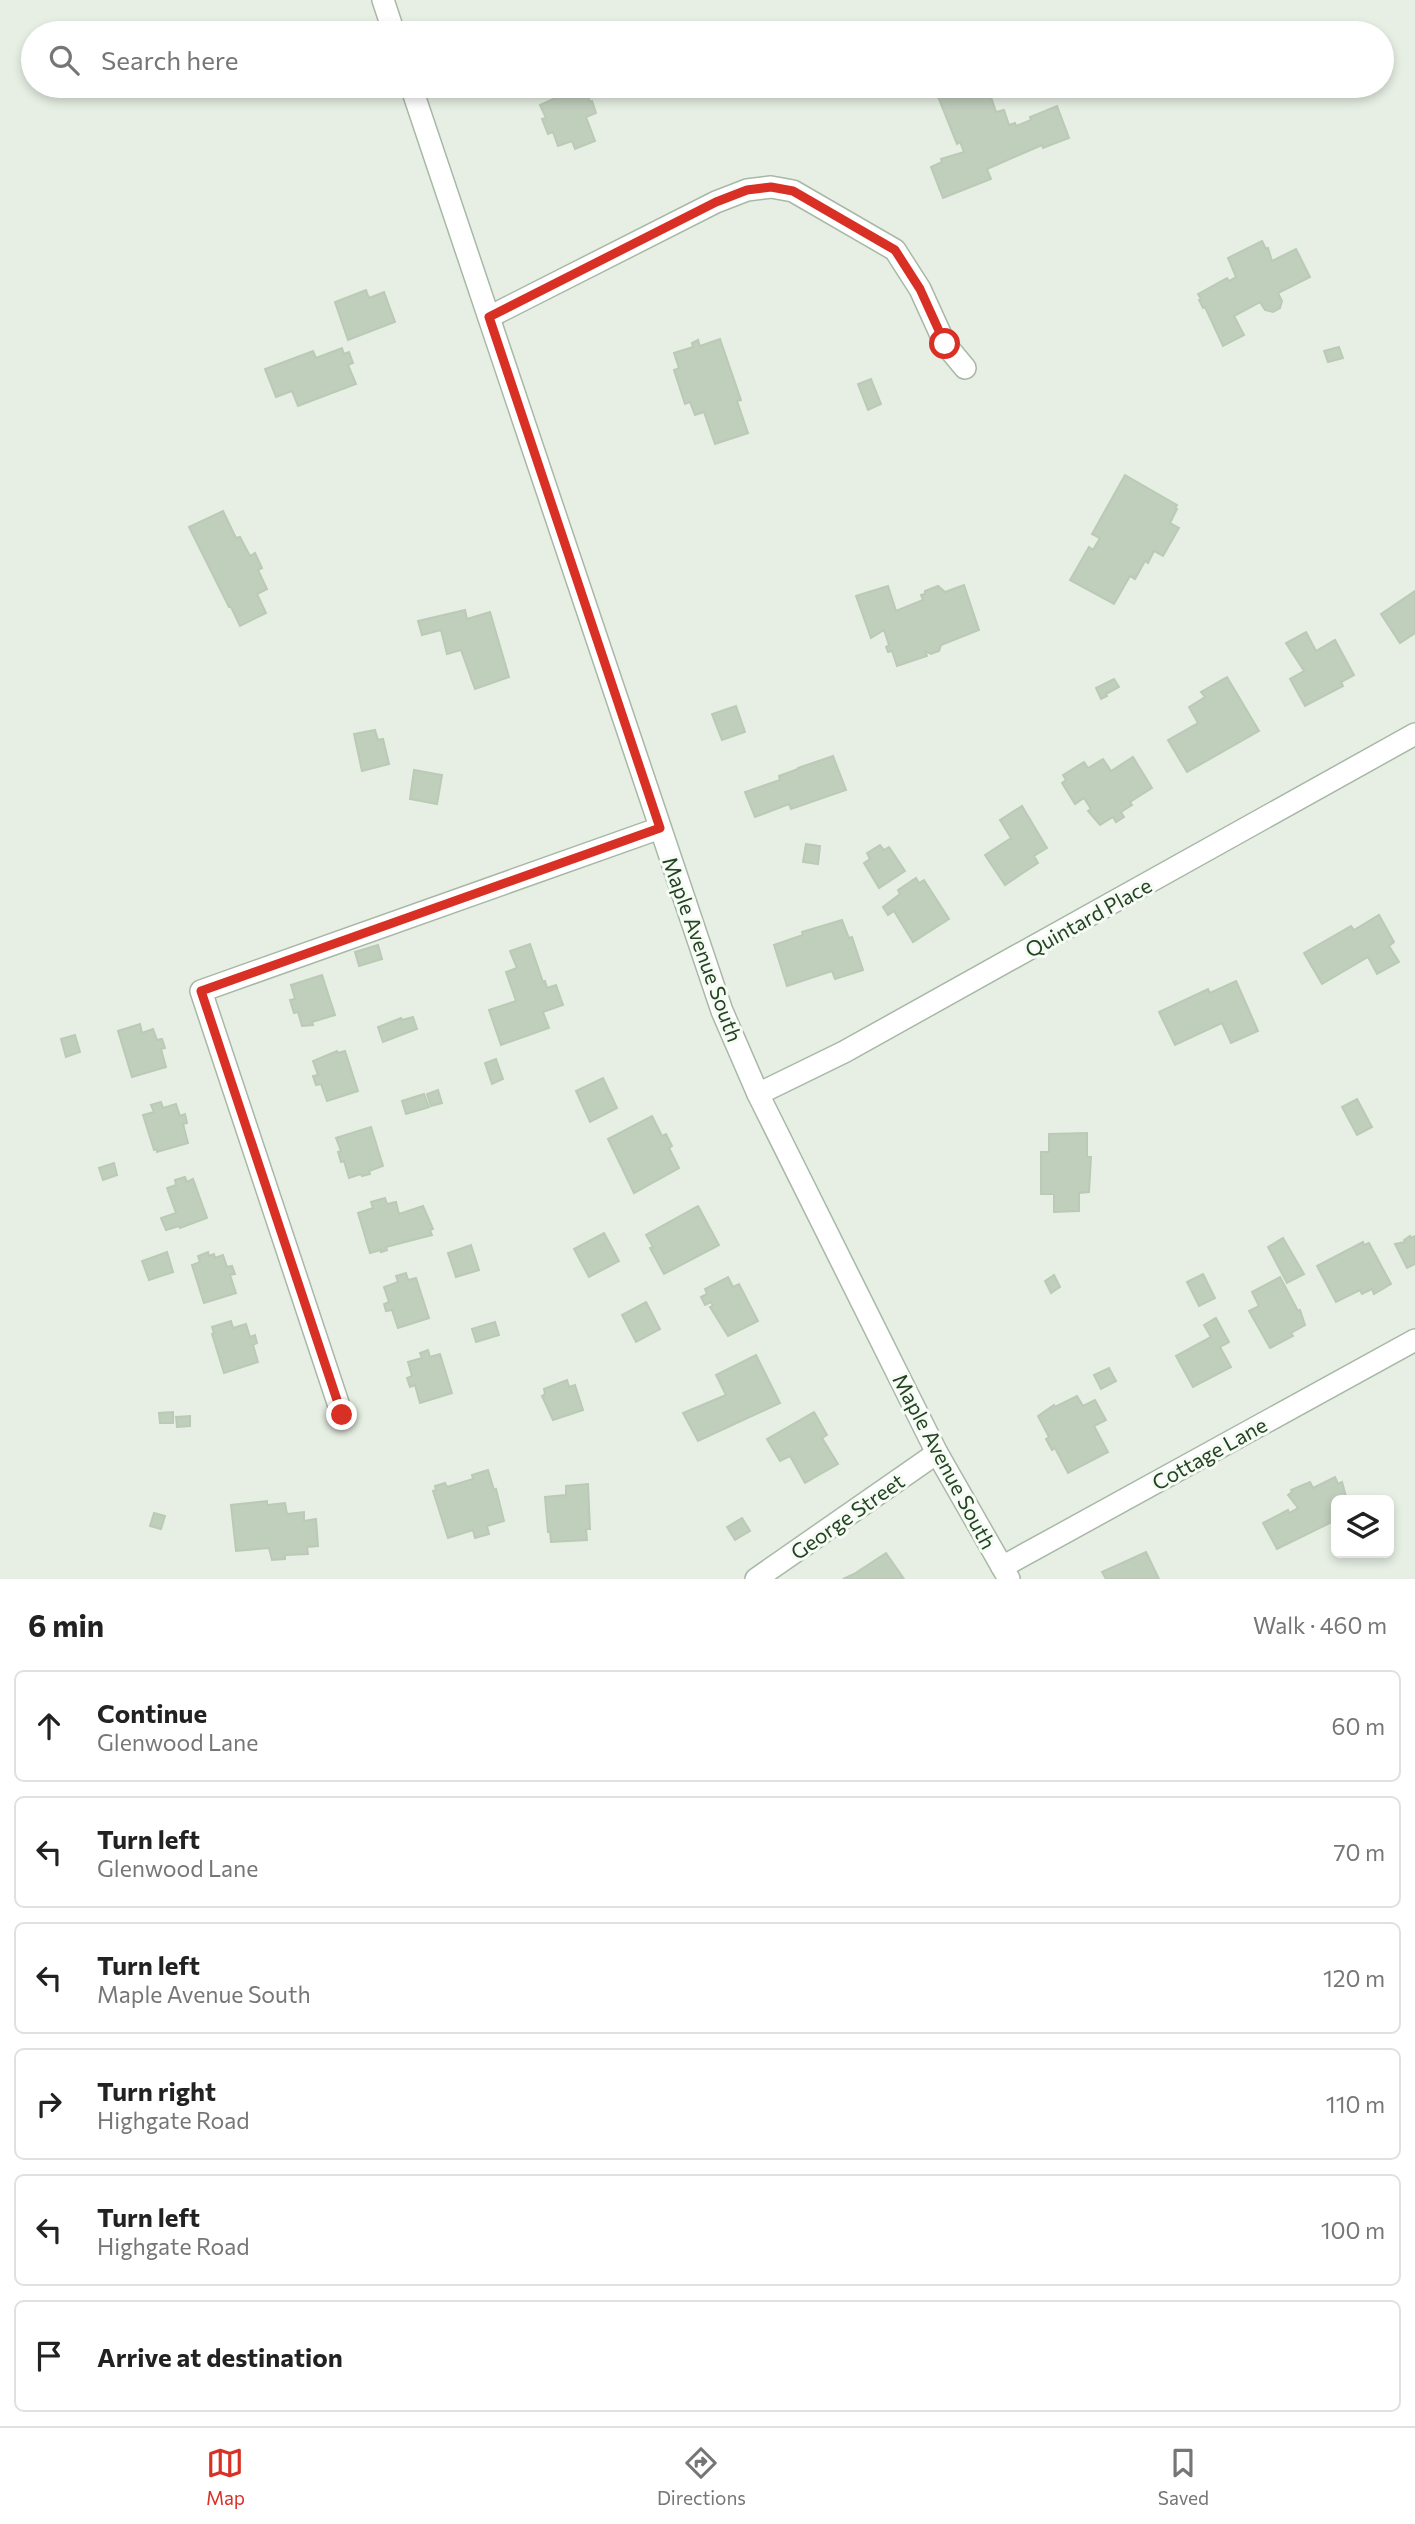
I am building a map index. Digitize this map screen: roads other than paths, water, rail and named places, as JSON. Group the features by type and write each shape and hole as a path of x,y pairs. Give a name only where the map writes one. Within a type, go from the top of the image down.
{"street":[{"path":"383,0 390,21"},
{"name":"Maple Avenue South","path":"415,98 723,1012 758,1094 937,1453 1006,1573"},
{"path":"489,317 716,202 747,190 771,187 793,191 895,250 920,289 945,344 964,368"},
{"name":"Quintard Place","path":"758,1094 845,1052 1415,734"},
{"path":"342,1415 201,991 660,828"},
{"name":"Cottage Lane","path":"1006,1573 1415,1340"},
{"name":"George Street","path":"756,1579 937,1453"}]}
